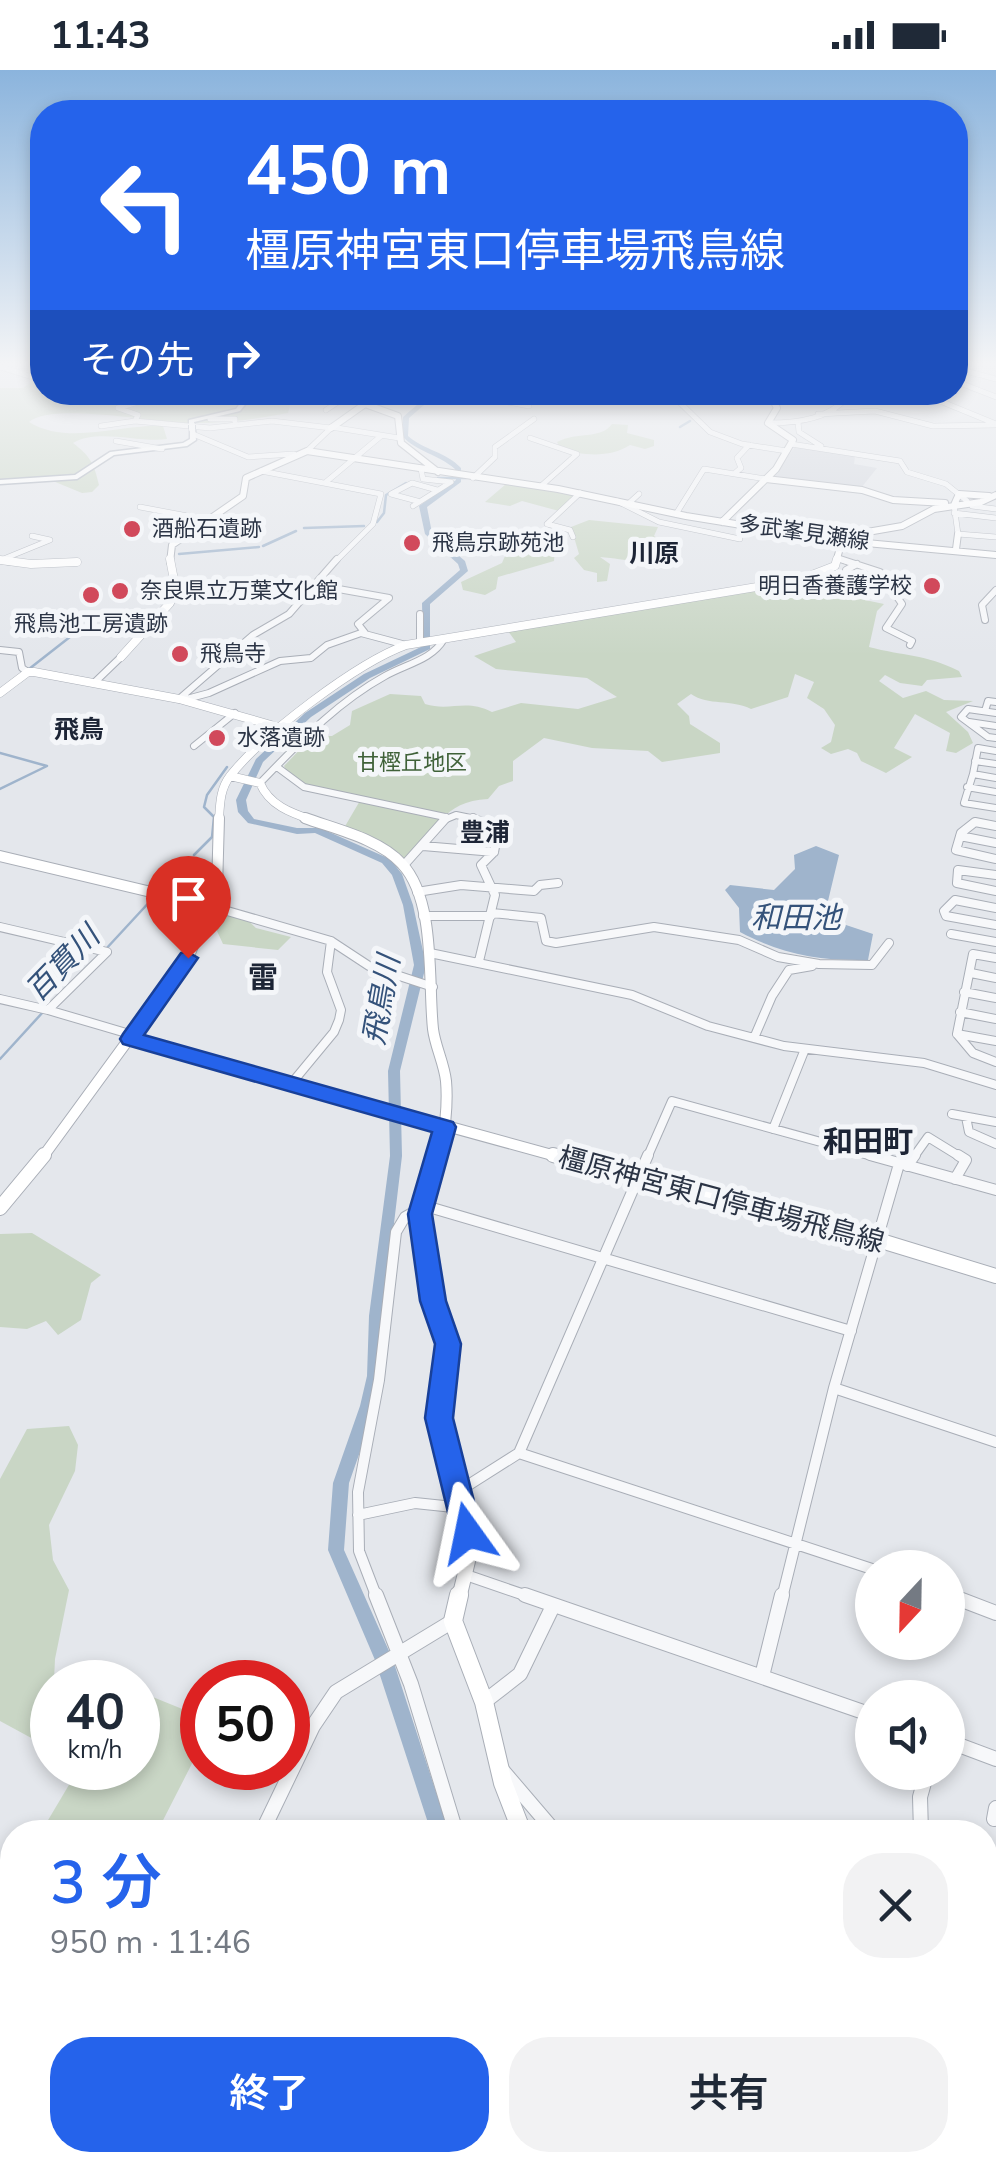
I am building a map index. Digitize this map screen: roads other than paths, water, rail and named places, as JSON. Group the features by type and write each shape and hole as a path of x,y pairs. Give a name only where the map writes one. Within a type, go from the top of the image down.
{"main road":[{"path":"0,482 78,477 102,460"},
{"path":"122,657 171,602 176,588 168,556 172,545 236,502 242,496 246,478 283,460"},
{"name":"多武峯見瀬線","path":"358,460 424,478 438,472 541,486 676,514 842,541 956,548 996,555"},
{"path":"424,460 438,472"},
{"path":"722,522 780,460"},
{"path":"766,479 862,490 932,506 981,502 994,496"},
{"path":"956,504 994,496"},
{"path":"0,1208 25,1181 186,961 217,888 220,805 230,776 278,727 384,652 406,645 767,587 825,571 840,559 842,541 856,532 902,526 932,506"},
{"path":"956,548 958,534"},
{"path":"0,560 31,564 78,562"},
{"path":"0,693 28,672 181,699 278,727"},
{"path":"256,723 264,741"},
{"path":"230,776 254,781 284,810 358,837 404,865 417,892 430,953 434,1031 446,1082 444,1127 421,1207 433,1301 448,1344 439,1418 468,1533 466,1576 453,1620 484,1702 518,1820"},
{"path":"0,856 210,906"},
{"name":"橿原神宮東口停車場飛鳥線","path":"132,1037 444,1127 878,1240 996,1276"}],"street":[{"path":"326,482 353,460"},
{"path":"473,478 493,460"},
{"path":"541,486 570,460"},
{"path":"735,473 742,468 738,460"},
{"path":"893,460 900,461 907,472 946,484 956,504 958,534 996,536"},
{"path":"676,514 690,481 704,469 766,479"},
{"path":"181,699 253,635 262,634 287,614 338,557 361,540 380,512 381,498 376,492 261,472"},
{"path":"424,478 438,490"},
{"path":"424,478 450,480 415,503 391,494 402,487 424,478"},
{"path":"402,487 429,494"},
{"path":"573,536 570,530 546,524 580,493"},
{"path":"628,504 639,494"},
{"path":"617,502 691,531 740,539"},
{"path":"981,502 995,509"},
{"path":"956,504 995,509"},
{"path":"956,504 996,518"},
{"path":"140,507 209,520"},
{"path":"158,523 176,515"},
{"path":"797,534 833,537 849,529"},
{"path":"0,560 50,540 32,536"},
{"path":"840,559 880,572 902,604 886,628 912,641 910,646"},
{"path":"848,582 846,570 857,564"},
{"path":"316,585 389,598 358,624 365,633"},
{"path":"985,620 982,604 996,590"},
{"path":"419,643 420,614"},
{"path":"181,699 215,690 280,660 311,658 327,644 365,633 406,645"},
{"path":"254,781 277,767 350,697 437,652 441,640"},
{"path":"0,650 18,652 22,668 28,672"},
{"path":"95,682 122,657"},
{"path":"985,711 988,701 996,702"},
{"path":"996,713 963,710 961,717 996,738"},
{"path":"194,746 235,713"},
{"path":"967,721 996,726"},
{"path":"996,751 978,748 964,803 996,808"},
{"path":"975,760 996,764"},
{"path":"277,767 304,788 446,817 470,816 491,826 497,836 494,852 481,865 494,886 492,914 479,960"},
{"path":"973,774 996,778"},
{"path":"968,787 996,792"},
{"path":"404,865 446,817"},
{"path":"996,826 975,822 960,836 956,850 996,859"},
{"path":"960,836 996,843"},
{"path":"422,846 494,852"},
{"path":"996,874 958,870 957,883 996,890"},
{"path":"417,892 461,885 534,891 540,886 558,884"},
{"path":"972,973 973,954 993,958 996,910 955,900 944,911 946,916 995,925"},
{"path":"210,906 331,941 369,966 433,988"},
{"path":"423,916 492,914 540,918 546,941 556,943 654,927 739,940 778,957 819,964 872,965 889,943"},
{"path":"0,927 105,951 45,1010"},
{"path":"951,934 994,942"},
{"path":"291,1084 334,1032 339,1020 341,1010 328,972 331,941"},
{"path":"430,953 479,960 632,996 708,1026 754,1038 805,1049 924,1063 996,1085"},
{"path":"754,1038 772,996 789,970 819,964"},
{"path":"996,978 967,973 957,1034 973,1053 996,1062"},
{"path":"964,992 996,998"},
{"path":"0,998 132,1037"},
{"path":"960,1012 996,1019"},
{"path":"957,1034 996,1041"},
{"path":"774,1129 805,1049"},
{"path":"459,1492 518,1453 672,1101 996,1190"},
{"path":"952,1114 996,1122"},
{"path":"966,1117 970,1132 996,1144"},
{"path":"762,1676 834,1388 903,1165 928,1137 966,1160 955,1179"},
{"path":"452,1820 411,1684 395,1657 358,1551 358,1492 380,1380 396,1232 404,1217 421,1207 851,1331"},
{"path":"834,1388 996,1442"},
{"path":"518,1453 855,1564"},
{"path":"358,1515 414,1503 463,1508"},
{"path":"466,1576 545,1600 553,1606"},
{"path":"965,1601 996,1613"},
{"path":"484,1702 506,1692 518,1680 527,1667 548,1608 560,1605 855,1708"},
{"path":"268,1820 313,1726 336,1692 453,1620"},
{"path":"965,1747 996,1759"},
{"path":"501,1769 545,1820"},
{"path":"921,1820 922,1790"}],"water":[{"name":"和田池","path":"816,846 839,855 828,901 831,920 873,934 868,960 802,955 740,932 739,908 725,890 730,885 774,890 795,869 794,855"}],"waterway":[{"name":"飛鳥川","path":"436,1820 384,1660 336,1550 341,1483 368,1406 374,1376 376,1316 396,1156 394,1071 420,965 408,905 397,874 386,861 316,830 297,831 251,821 243,812 241,800 259,761 308,715 367,676 427,647 426,603 464,571 462,563 429,534 423,506 459,481 458,468 449,460"},
{"path":"438,478 466,478"},
{"path":"377,522 384,513 386,495 406,483"},
{"path":"304,528 364,526"},
{"path":"263,546 296,531"},
{"path":"179,554 259,547"},
{"path":"29,669 75,633"},
{"path":"0,753 47,766 0,789"},
{"name":"百貫川","path":"194,855 212,837 214,817 204,807 207,795 227,767"},
{"name":"百貫川","path":"161,888 185,863"},
{"name":"百貫川","path":"105,950 154,897"},
{"name":"百貫川","path":"0,1059 43,1012"}],"place":[{"name":"酒船石遺跡","path":"132,529"},
{"name":"飛鳥京跡苑池","path":"412,543"},
{"name":"明日香養護学校","path":"932,586"},
{"name":"奈良県立万葉文化館","path":"120,591"},
{"name":"飛鳥池工房遺跡","path":"91,595"},
{"name":"飛鳥寺","path":"180,654"},
{"name":"水落遺跡","path":"217,738"}],"district":[{"name":"川原","path":"654,554"},
{"name":"飛鳥","path":"79,730"},
{"name":"豊浦","path":"485,833"},
{"name":"雷","path":"263,978"},
{"name":"和田町","path":"868,1142"}],"park label":[{"name":"甘樫丘地区","path":"412,763"}]}
